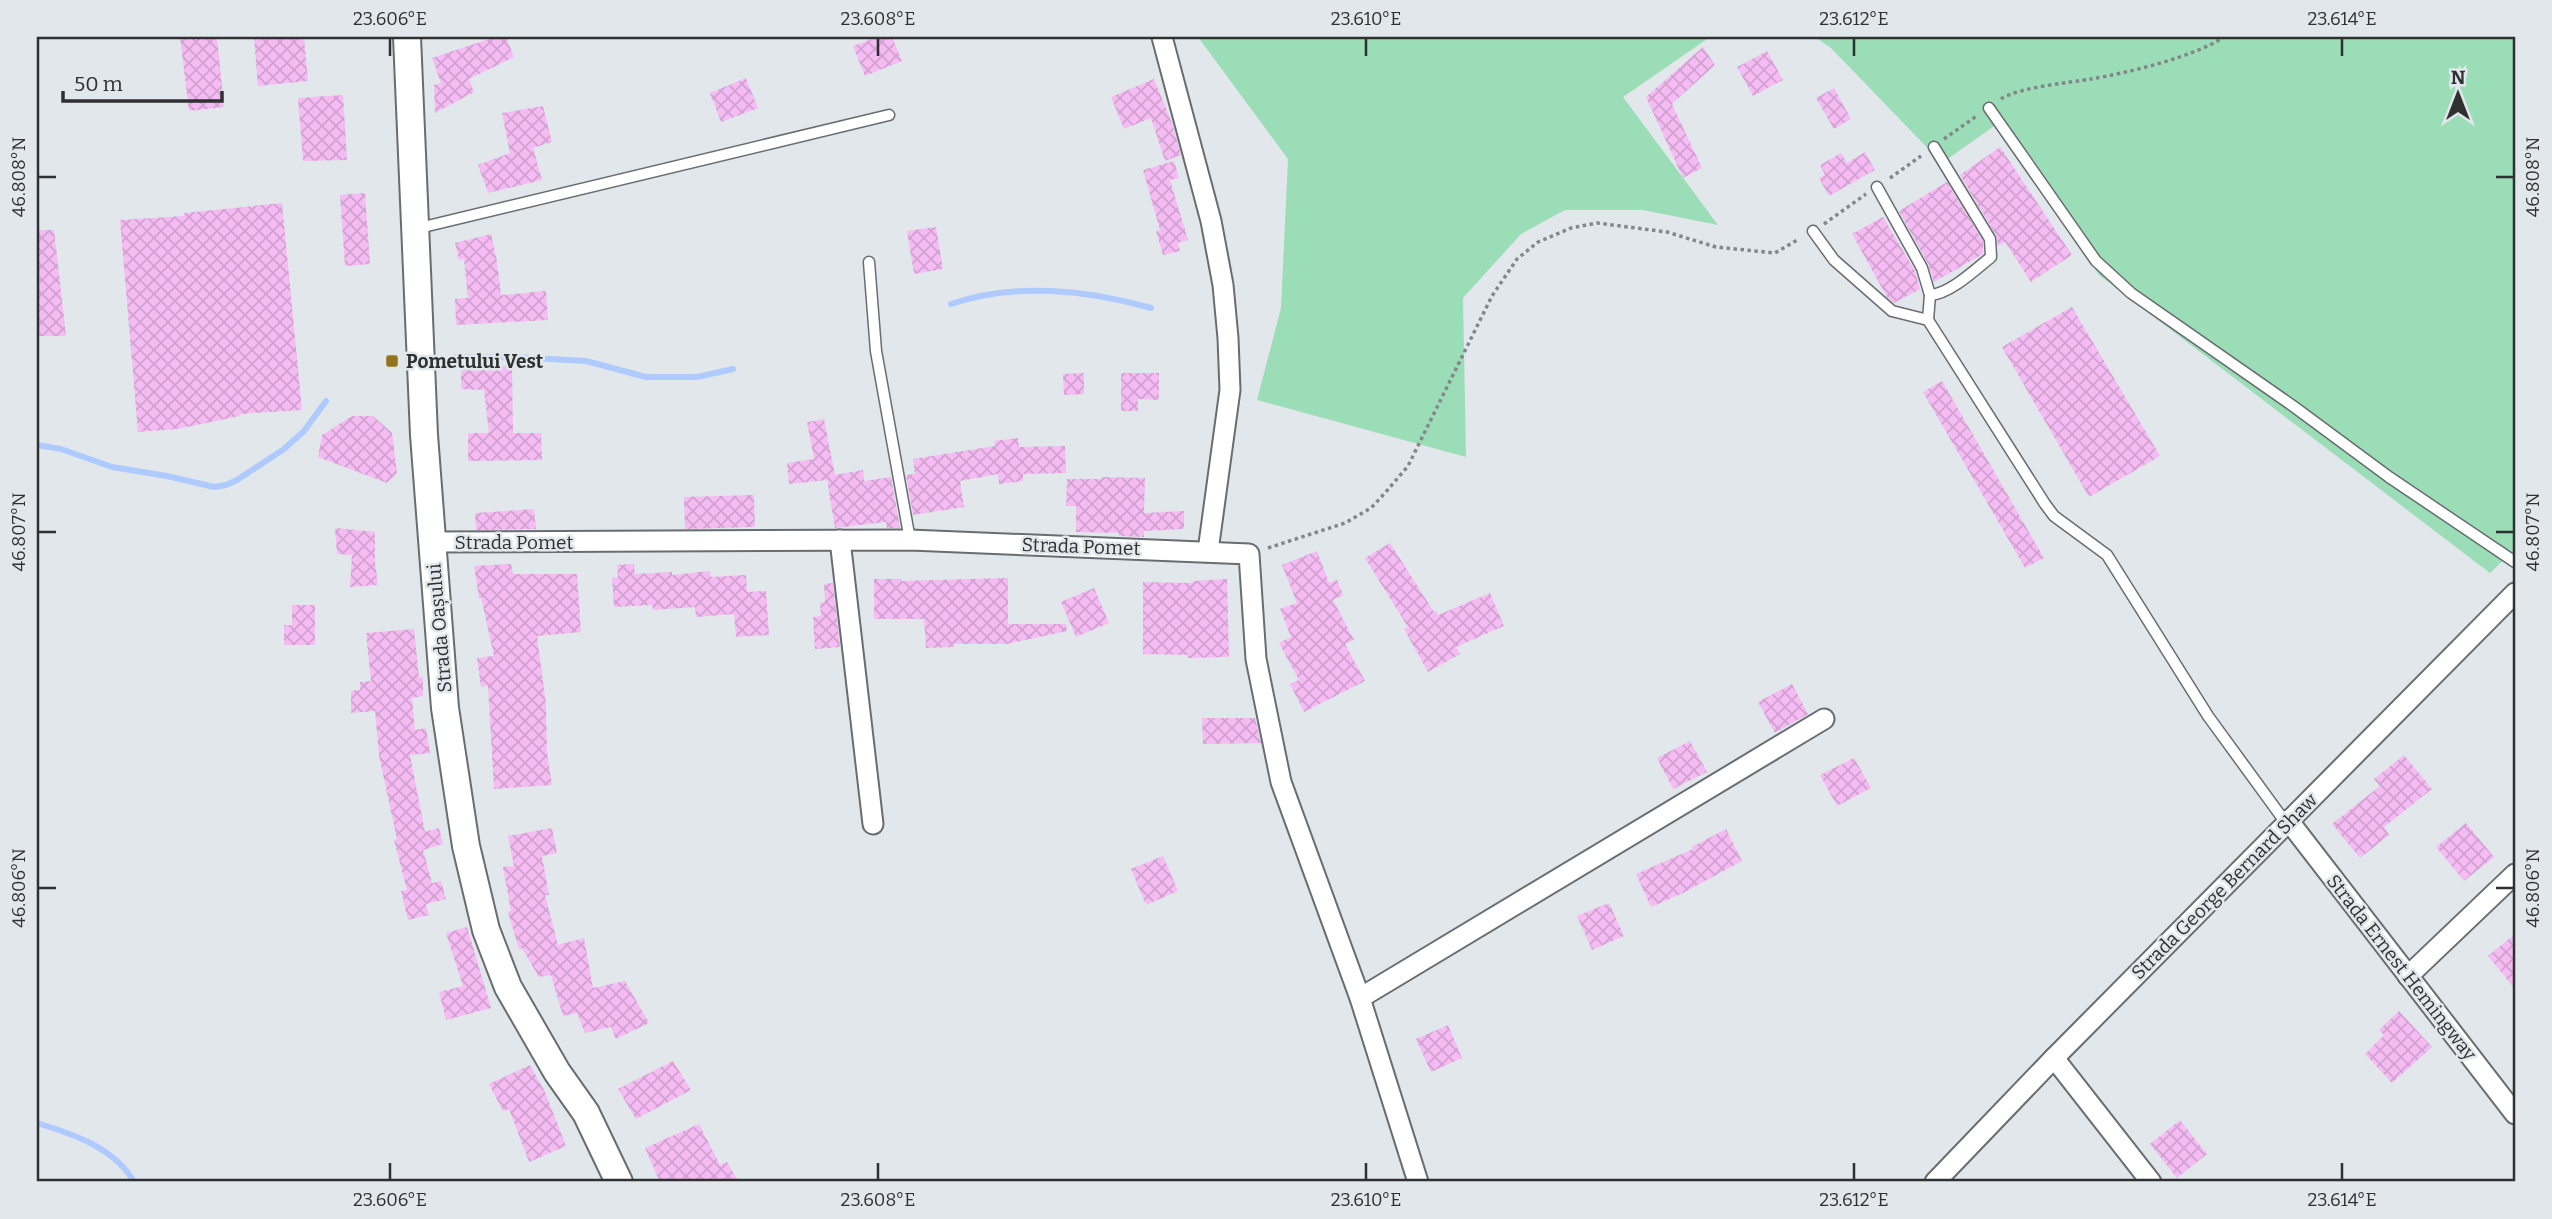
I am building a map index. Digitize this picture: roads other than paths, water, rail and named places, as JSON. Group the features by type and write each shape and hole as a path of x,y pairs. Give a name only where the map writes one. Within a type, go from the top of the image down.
{"main road":[{"name":"Strada Oașului","path":"407,37 422,409 445,708 466,846 486,930 508,987 557,1072 586,1113 619,1182"}],"street":[{"path":"1162,37 1211,220 1223,285 1228,338 1230,390 1208,551"},
{"path":"840,540 873,824"},
{"name":"Strada Pomet","path":"432,542 910,540 1250,554 1256,659 1281,782 1360,998"},
{"name":"Strada George Bernard Shaw","path":"1936,1182 2054,1058 2515,593"},
{"path":"1418,1182 1360,998 1824,719"},
{"name":"Strada Ernest Hemingway","path":"2287,821 2515,1114"},
{"path":"2409,976 2515,874"},
{"path":"2054,1058 2151,1182"}],"lane":[{"path":"1989,108 2096,261 2131,293 2389,477 2515,562"},
{"path":"415,229 889,115"},
{"path":"1930,295 1937,295 1968,276 1991,257 1990,239 1934,147"},
{"path":"1877,187 1922,268 1930,295 1928,320 2045,504 2054,516 2107,555 2208,716 2287,821"},
{"path":"1813,230 1834,260 1892,311 1928,320"},
{"path":"869,262 876,351 910,540"}],"waterway":[{"path":"951,304 1000,293 1051,291 1102,297 1151,308"},
{"path":"456,357 586,361 646,377 697,377 733,369"},
{"path":"37,445 61,449 112,467 214,487 237,480 284,449 304,431 326,401"},
{"path":"37,1123 65,1132 104,1151 126,1170 134,1182"}],"place":[{"name":"Pometului Vest","path":"392,361"}]}
